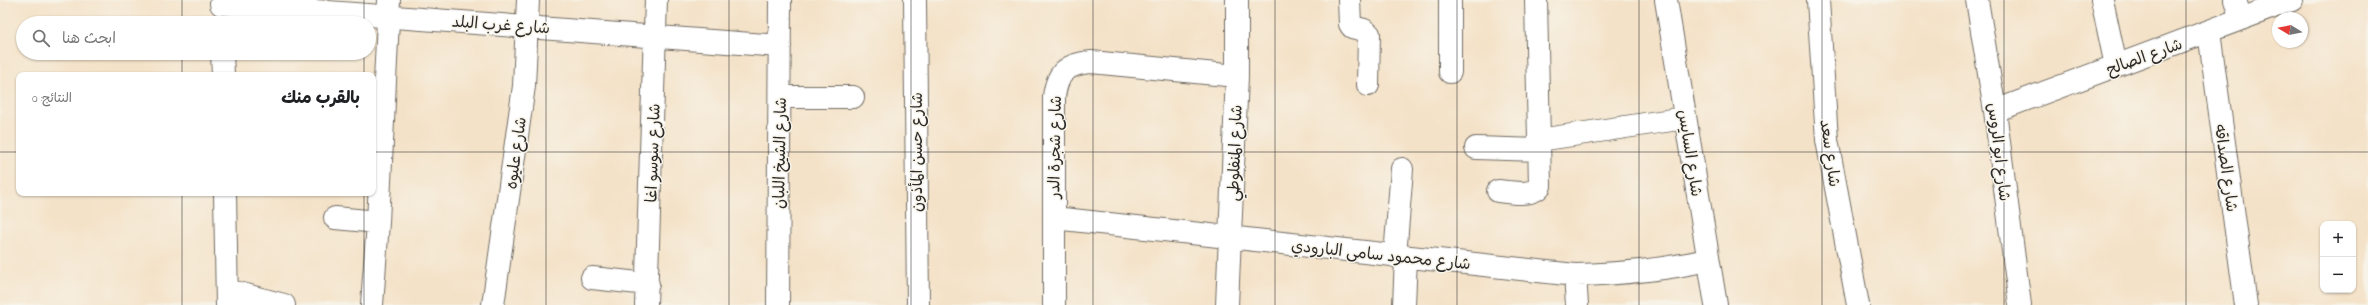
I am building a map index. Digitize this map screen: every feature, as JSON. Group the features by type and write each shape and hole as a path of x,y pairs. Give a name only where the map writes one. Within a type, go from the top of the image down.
{"street":[{"name":"شارع عليوه","path":"493,305 517,146 524,86 528,0"},
{"name":"شارع سوسو اغا","path":"647,295 656,0"},
{"name":"شارع الشيخ اللبان","path":"778,305 780,0"},
{"name":"شارع حسن المأذون","path":"915,0 918,305"},
{"name":"شارع المنفلوطي","path":"1227,305 1237,76 1237,0"},
{"path":"1350,0 1350,24 1352,27 1364,30 1369,34 1368,85"},
{"path":"1450,0 1450,72"},
{"path":"1498,191 1528,193 1537,190 1540,186 1536,0"},
{"name":"شارع السايس","path":"1666,0 1707,260 1716,305"},
{"name":"شارع سعد","path":"1818,0 1827,140 1858,305"},
{"name":"شارع ابو الروس","path":"1977,0 1996,111 2020,305"},
{"path":"2102,0 2116,66"},
{"name":"شارع الصالح","path":"1996,111 2209,32 2238,10 2292,0"},
{"name":"شارع غرب البلد","path":"221,9 388,8 527,26 780,46"},
{"path":"372,305 378,222 388,8"},
{"name":"شارع الصداقه","path":"2209,32 2246,305"},
{"path":"222,60 223,72"},
{"name":"شارع شجرة الدر","path":"1054,305 1054,97 1056,82 1064,70 1077,63 1092,62 1237,76"},
{"path":"780,97 853,98"},
{"path":"1476,148 1539,145 1685,118"},
{"path":"1402,169 1401,257 1404,305"},
{"path":"225,196 227,298 284,305"},
{"path":"335,218 378,222"},
{"name":"شارع محمود سامى البارودي","path":"1054,218 1575,275 1619,274 1664,270 1707,260"},
{"path":"1575,275 1577,305"},
{"path":"592,278 647,295"}]}
